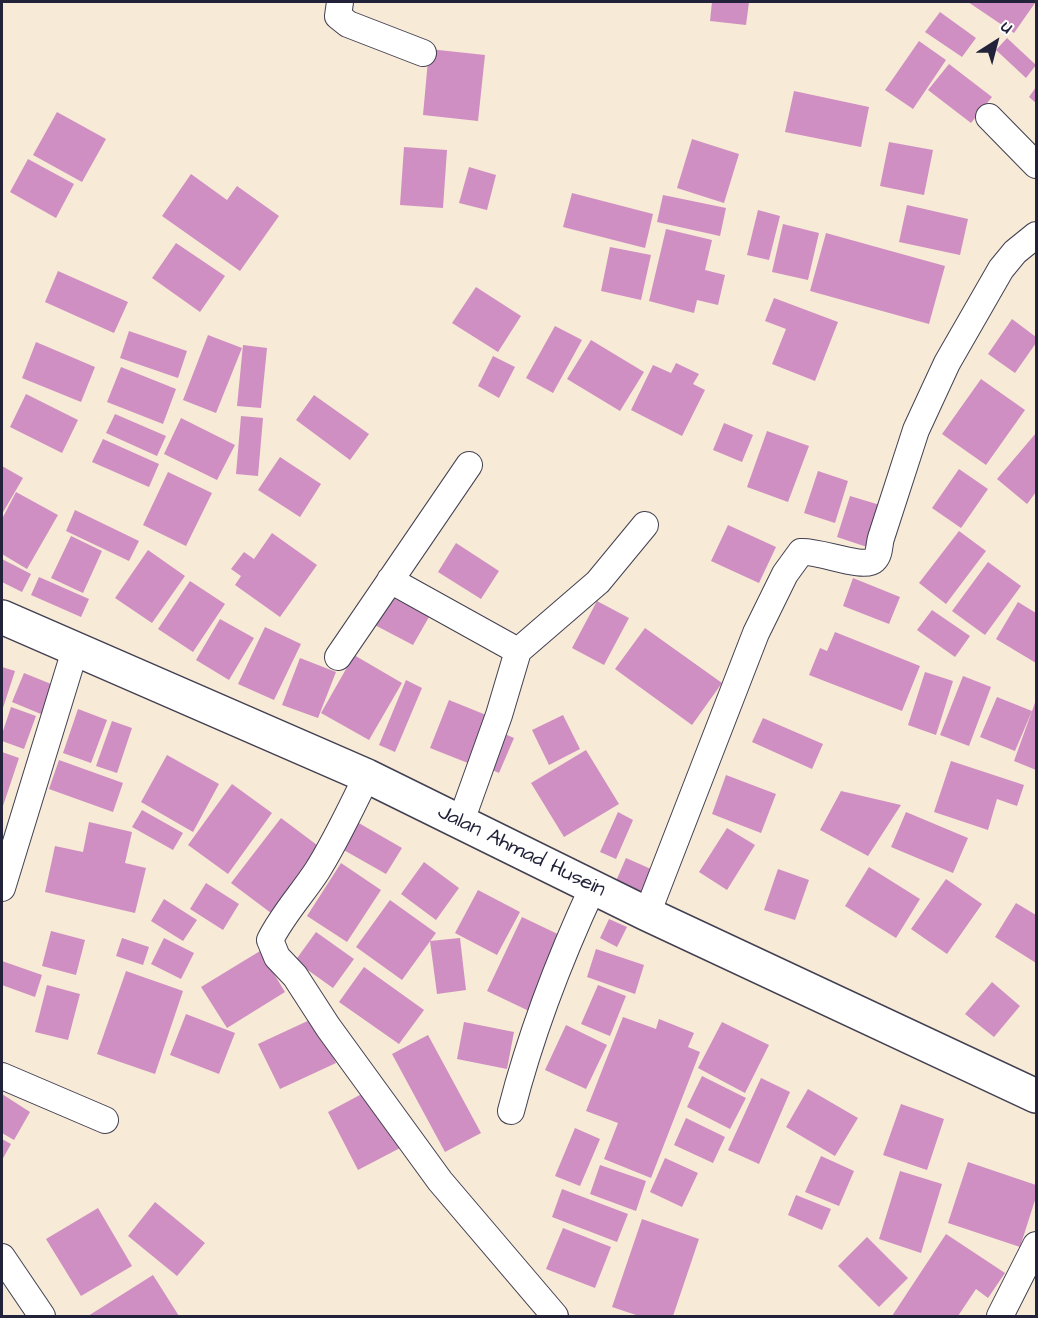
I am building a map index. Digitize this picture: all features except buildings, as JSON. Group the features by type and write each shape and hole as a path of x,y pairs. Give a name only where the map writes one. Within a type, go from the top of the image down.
{"main road":[{"name":"Jalan Ahmad Husein","path":"2,617 367,776 647,914 1036,1096"}],"street":[{"path":"340,2 338,16 348,24 423,53"},
{"path":"989,117 1036,165"},
{"path":"647,914 756,633 785,574 801,552 819,553 869,564 874,561 915,430 947,363 1001,269 1015,252 1036,235"},
{"path":"338,657 469,465"},
{"path":"461,821 499,715 518,651 598,582 645,525"},
{"path":"390,580 518,651"},
{"path":"2,888 75,650"},
{"path":"367,776 318,870 296,902 280,919 270,940 277,957 295,976 328,1027 440,1181 555,1317"},
{"path":"511,1111 540,1012 568,940 593,887"},
{"path":"2,1076 105,1120"},
{"path":"1000,1317 1036,1245"},
{"path":"2,1257 34,1314"}]}
